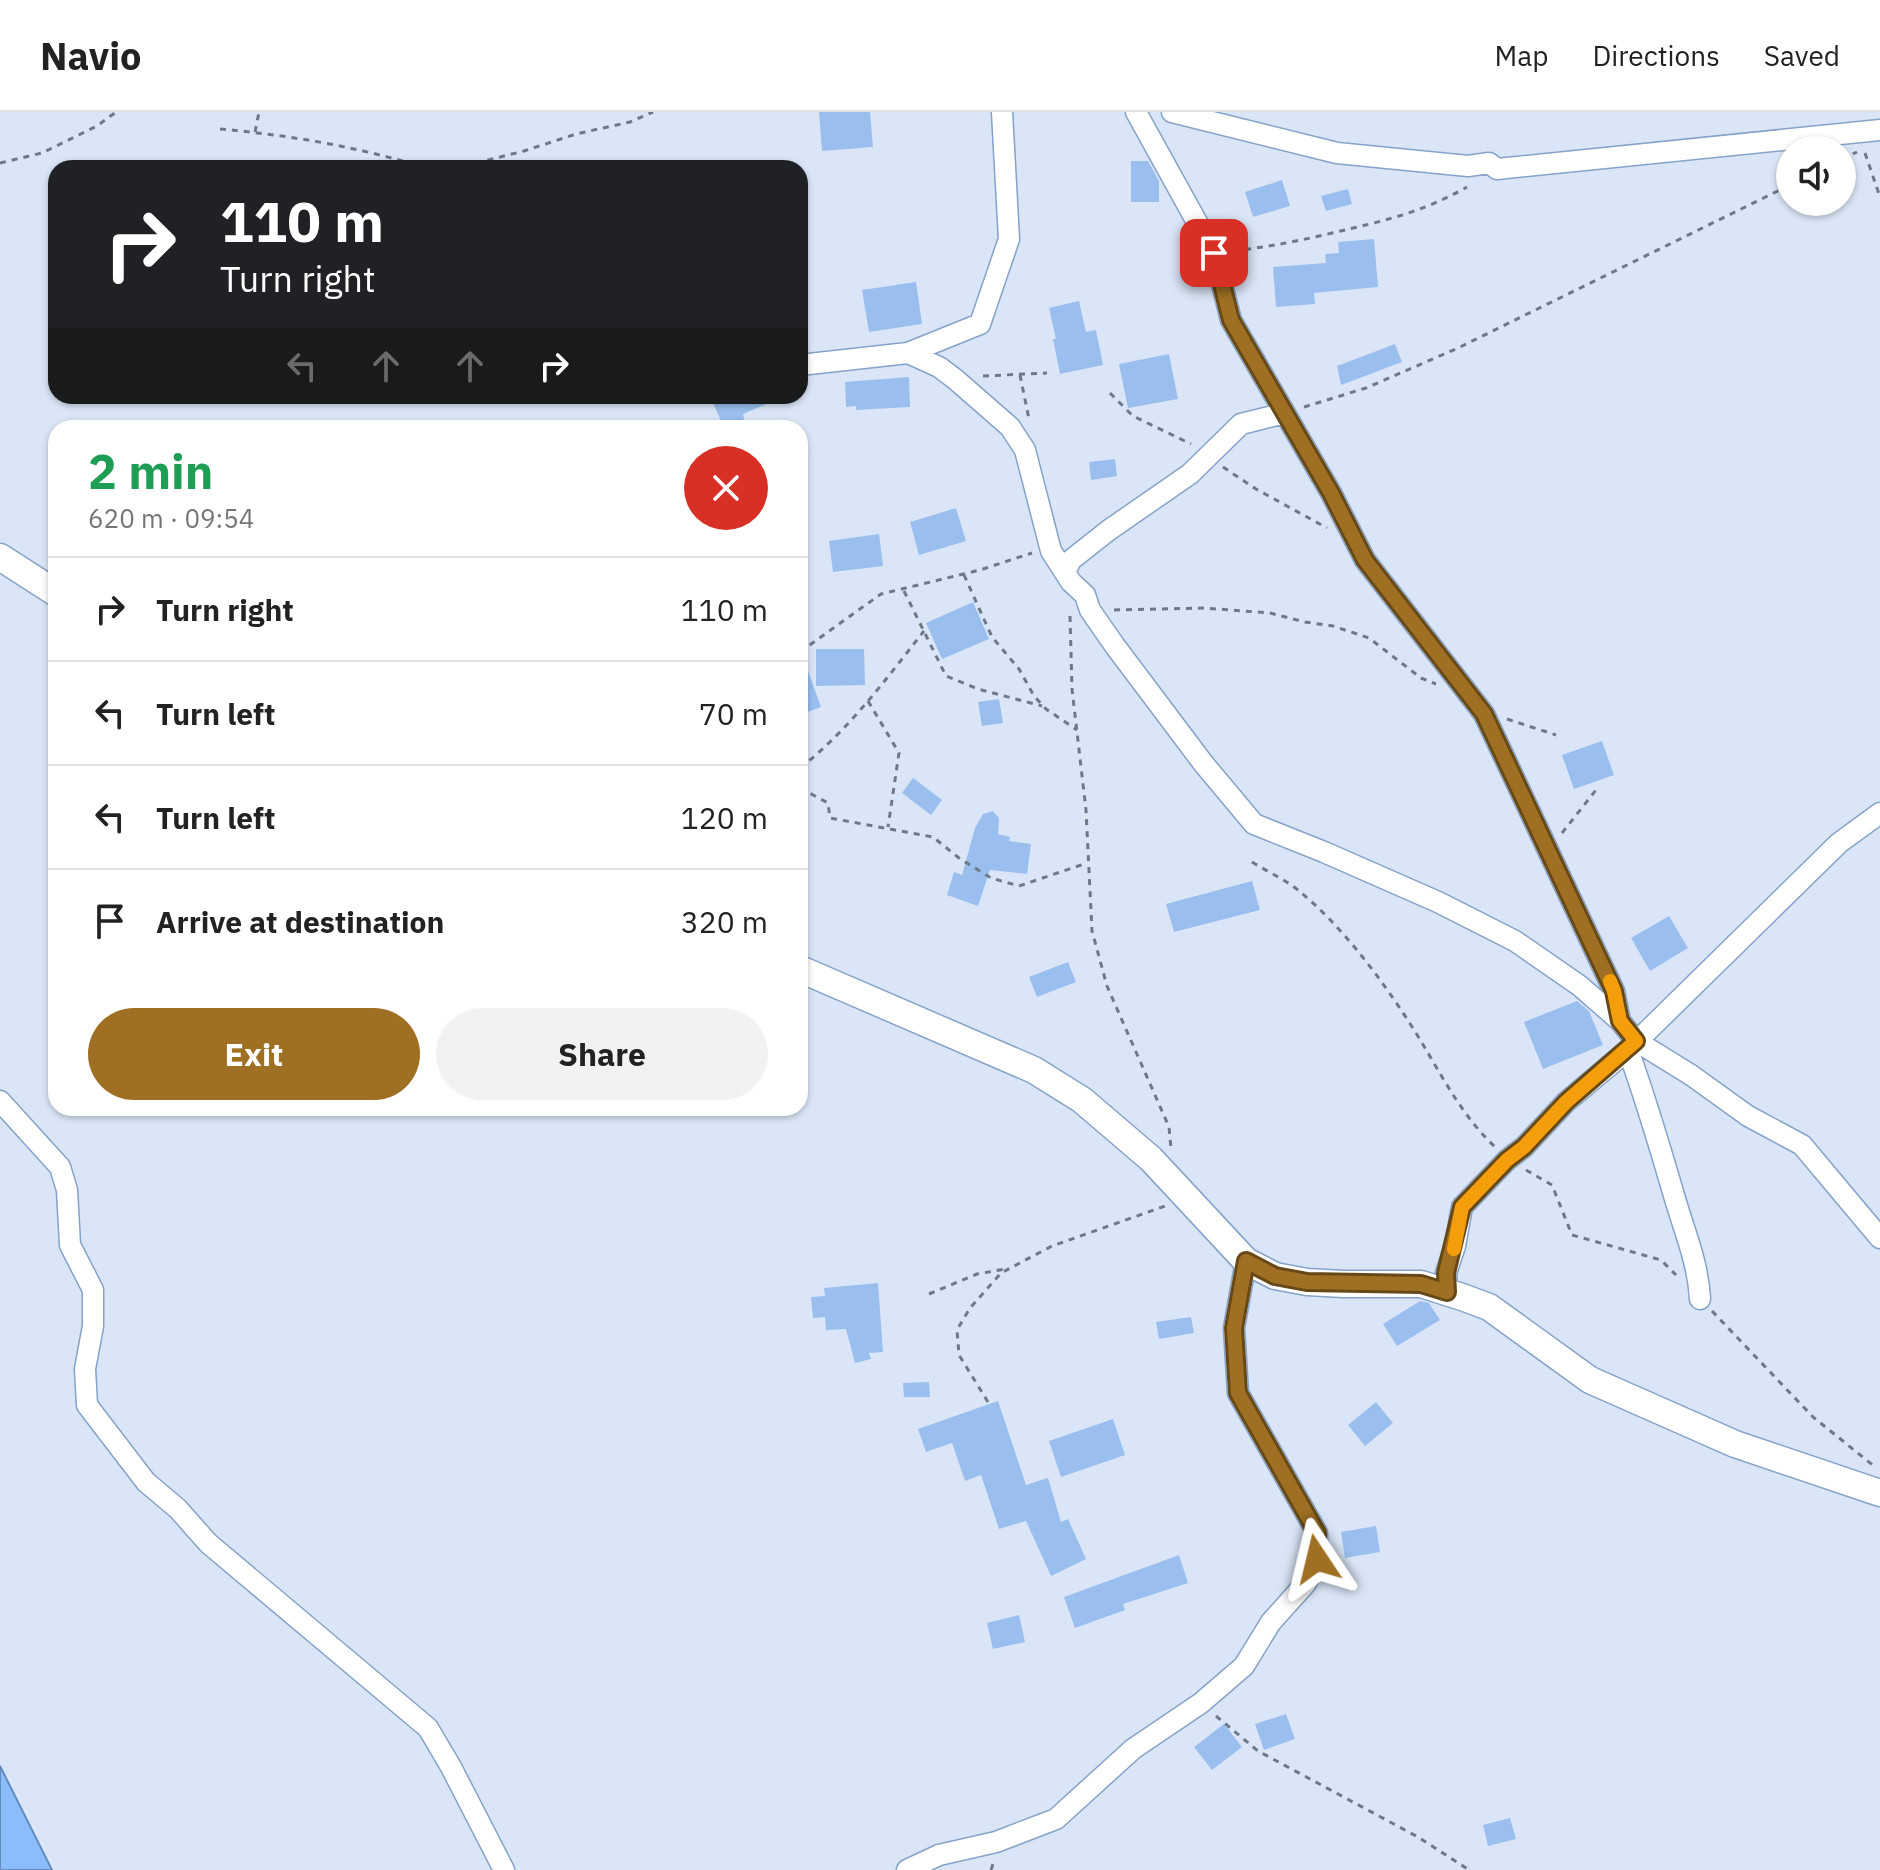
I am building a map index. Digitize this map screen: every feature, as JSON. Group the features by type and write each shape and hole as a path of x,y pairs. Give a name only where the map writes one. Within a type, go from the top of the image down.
{"street":[{"path":"808,364 908,353 980,324 1009,239 1002,112"},
{"path":"1136,112 1214,253 1231,320 1365,560 1478,707 1554,859 1614,991 1620,1021 1632,1046 1699,1273 1700,1299"},
{"path":"1172,112 1337,153 1468,166 1489,163 1497,169 1880,130"},
{"path":"908,353 939,367 1010,427 1025,450 1051,551 1068,577 1085,595 1090,610 1203,763 1254,824 1409,890 1515,941 1580,986 1620,1021"},
{"path":"1068,577 1071,560 1190,474 1241,424 1285,413"},
{"path":"0,557 48,588"},
{"path":"1447,1292 1446,1273 1462,1207 1566,1102 1632,1046 1839,843 1880,813"},
{"path":"808,972 1034,1070 1082,1100 1151,1159 1246,1261 1275,1276 1307,1282 1421,1284 1489,1307 1590,1380 1735,1444 1880,1493"},
{"path":"1632,1046 1691,1075 1748,1116 1802,1145 1880,1238"},
{"path":"0,1101 60,1167 67,1190 70,1245 93,1290 93,1326 85,1369 87,1405 146,1482 178,1509 208,1543 428,1728 504,1870"},
{"path":"907,1870 939,1855 996,1842 1056,1819 1133,1749 1201,1703 1244,1666 1271,1622 1306,1583 1317,1559 1317,1533 1238,1393 1234,1328 1246,1261"}],"path":[{"path":"0,163 42,153 97,126 116,112"},
{"path":"255,132 259,112"},
{"path":"488,160 630,122 653,112"},
{"path":"220,129 350,148 396,160"},
{"path":"1864,149 1880,197"},
{"path":"1214,253 1280,246 1402,217 1493,177 1497,169"},
{"path":"1285,413 1366,388 1458,348 1776,192"},
{"path":"955,379 1047,373"},
{"path":"1020,374 1030,422 1025,450"},
{"path":"1110,393 1133,416 1166,429 1209,455 1230,473 1358,546"},
{"path":"808,646 881,594 964,574 1030,553 1051,551"},
{"path":"964,574 992,637 1004,649 1042,706"},
{"path":"988,1402 959,1355 957,1330 970,1308 1001,1273 1052,1246 1181,1191 1169,1127 1107,986 1092,931 1086,810 1071,662 1068,577"},
{"path":"904,590 946,676 978,689 1042,706 1077,730"},
{"path":"1090,610 1217,609 1270,613 1333,626 1369,638 1421,678 1478,707 1556,735"},
{"path":"808,762 823,751 868,701 924,631"},
{"path":"868,701 899,753 888,827"},
{"path":"1554,859 1560,836 1596,790"},
{"path":"808,792 828,803 830,818 933,837 991,878 1019,886 1087,863"},
{"path":"1252,862 1298,890 1352,946 1410,1022 1456,1102 1476,1130 1507,1160 1552,1185 1572,1235 1661,1260 1813,1417 1880,1471"},
{"path":"929,1294 977,1274 1010,1268"},
{"path":"1201,1703 1258,1751 1418,1837 1469,1870"}],"water":[{"path":"0,1766 52,1870 0,1870"}],"building":[{"path":"819,112 870,112 873,147 822,151"},
{"path":"1131,161 1148,161 1159,181 1159,202 1131,202"},
{"path":"1282,180 1290,206 1253,217 1245,192"},
{"path":"1348,189 1352,204 1326,211 1321,196"},
{"path":"1374,239 1378,287 1314,293 1315,304 1276,307 1273,267 1326,263 1325,254 1339,253 1338,242"},
{"path":"916,282 922,324 869,332 862,290"},
{"path":"1079,301 1086,332 1096,330 1103,365 1060,374 1049,308"},
{"path":"1395,344 1402,362 1341,385 1337,366"},
{"path":"1169,354 1178,399 1128,408 1119,364"},
{"path":"909,377 910,407 856,410 856,406 846,407 845,382"},
{"path":"714,404 766,404 743,414 744,420 720,420"},
{"path":"1115,459 1117,476 1091,480 1089,462"},
{"path":"956,508 966,541 919,555 910,522"},
{"path":"879,534 883,566 833,572 829,541"},
{"path":"973,602 989,639 942,659 926,623"},
{"path":"816,649 864,649 865,685 816,686"},
{"path":"808,671 821,707 808,712"},
{"path":"999,699 1003,723 982,726 978,702"},
{"path":"1602,741 1614,775 1574,789 1562,755"},
{"path":"913,778 942,800 931,815 902,793"},
{"path":"993,811 999,818 998,834 1010,837 1009,841 1031,844 1027,874 990,870 978,906 947,895 954,872 962,875 975,828 983,814"},
{"path":"1252,881 1260,910 1174,932 1166,904"},
{"path":"1669,916 1688,948 1650,971 1631,938"},
{"path":"1068,962 1076,982 1037,997 1029,977"},
{"path":"1577,1001 1589,1011 1603,1045 1543,1069 1524,1022"},
{"path":"878,1283 883,1352 869,1353 871,1359 855,1363 846,1329 826,1330 825,1317 813,1318 811,1297 825,1296 824,1288"},
{"path":"1420,1301 1429,1303 1440,1320 1397,1346 1383,1324"},
{"path":"1191,1317 1194,1333 1159,1339 1156,1322"},
{"path":"929,1382 930,1397 904,1397 903,1383"},
{"path":"998,1401 1026,1485 1048,1478 1061,1522 1068,1519 1086,1559 1051,1576 1026,1521 999,1529 981,1475 965,1481 952,1443 926,1452 918,1429"},
{"path":"1376,1402 1393,1423 1365,1446 1348,1425"},
{"path":"1113,1419 1125,1455 1061,1477 1049,1441"},
{"path":"1376,1526 1380,1552 1345,1558 1341,1532"},
{"path":"1179,1555 1188,1583 1123,1604 1125,1610 1075,1628 1064,1597"},
{"path":"1019,1615 1025,1642 993,1649 987,1623"},
{"path":"1286,1714 1295,1739 1264,1750 1255,1724"},
{"path":"1224,1724 1242,1747 1212,1770 1194,1747"},
{"path":"1510,1818 1516,1839 1488,1846 1483,1825"}],"slow traffic":[{"path":"1454,1249 1462,1207 1566,1102 1636,1041 1620,1021 1610,981"}],"route":[{"path":"1214,253 1231,320 1331,493 1365,560 1484,714 1614,991 1620,1021 1636,1041 1566,1102 1462,1207 1446,1273 1447,1292 1421,1284 1307,1282 1275,1276 1246,1261 1234,1328 1238,1393 1317,1533 1317,1559"}]}
